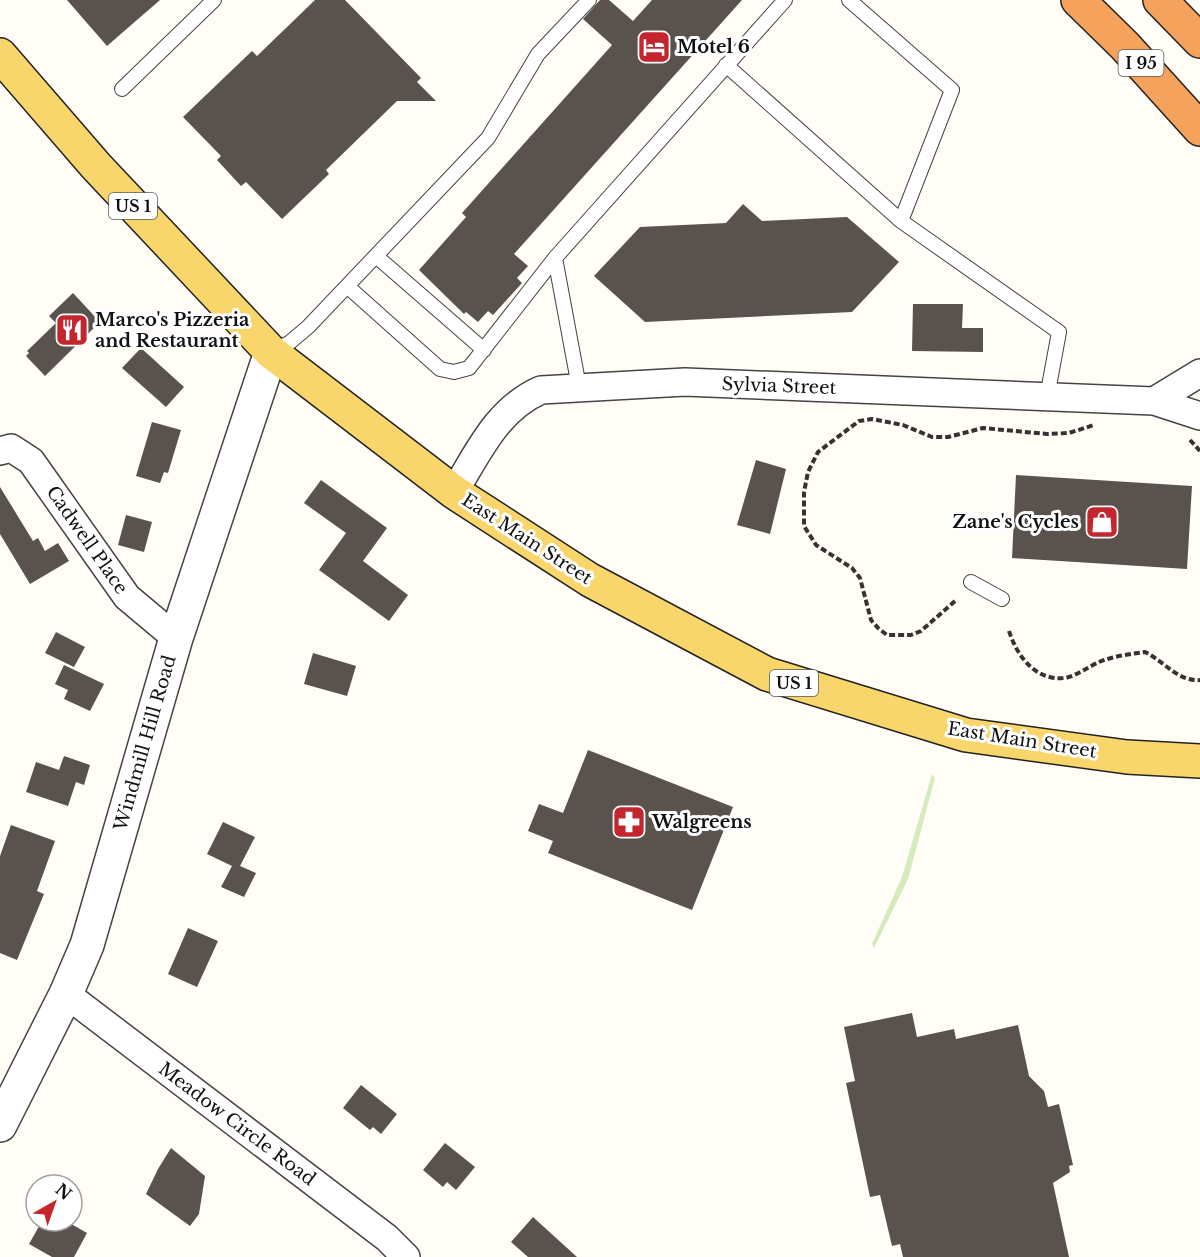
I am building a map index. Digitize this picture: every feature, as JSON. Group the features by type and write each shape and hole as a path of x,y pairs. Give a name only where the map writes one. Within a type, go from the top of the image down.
{"highway":[{"name":"I 95","path":"1078,0 1125,46 1200,129"},
{"path":"1160,0 1200,41"}],"main road":[{"name":"East Main Street","path":"0,55 96,166 271,352 454,492 590,580 766,674 966,735 1127,757 1200,761"}],"street":[{"name":"Windmill Hill Road","path":"0,1125 66,994 87,945 176,638 271,352"},
{"path":"1154,401 1200,373"},
{"name":"Sylvia Street","path":"454,492 504,413 514,404 541,390 686,382 1154,401 1192,424"},
{"name":"Cadwell Place","path":"0,451 11,448 31,460 127,597 176,638"},
{"name":"Meadow Circle Road","path":"66,994 387,1238 406,1257"}],"lane":[{"path":"122,89 214,0"},
{"path":"271,352 289,343 309,327 488,138 538,54 589,0"},
{"path":"347,286 440,369 454,372 469,368 555,258 785,0"},
{"path":"849,0 952,90 901,221"},
{"path":"726,65 901,221 1059,332 1047,397"},
{"path":"376,256 484,350"},
{"path":"555,258 579,387"},
{"path":"971,582 1002,599"}],"path":[{"path":"955,601 921,631 911,635 887,635 878,628 872,620 860,578 852,568 816,545 804,526 804,492 808,472 818,452 859,421 872,419 903,425 932,437 948,437 983,428 1047,434 1069,433 1100,421"},
{"path":"1192,424 1200,451"},
{"path":"1009,631 1024,662 1030,669 1047,675 1062,678 1102,661 1145,652 1177,674 1188,679 1200,680"}],"green space":[{"path":"932,774 935,778 908,879 874,948 872,944 902,877"}],"building":[{"path":"67,0 160,0 107,46"},
{"path":"315,0 345,0 421,78 417,82 436,101 397,101 326,170 329,174 282,219 246,182 241,186 217,160 221,156 183,117 252,51 257,56"},
{"path":"600,0 609,0 633,21 652,0 742,0 514,254 528,266 517,278 522,283 493,315 488,311 478,322 466,312 464,314 419,270 466,217 462,213 612,45 583,19"},
{"path":"743,204 762,221 847,217 899,262 852,312 645,322 594,276 640,227 726,223"},
{"name":"Marco's Pizzeria and Restaurant","path":"73,293 100,322 45,376 26,356 29,353 27,351 56,323 49,316"},
{"path":"913,304 963,304 962,328 983,328 983,352 912,351"},
{"path":"141,348 184,387 166,407 122,368"},
{"path":"152,422 181,430 168,473 164,472 160,483 136,476"},
{"path":"756,460 786,469 770,534 737,525"},
{"name":"Zane's Cycles","path":"1016,475 1192,486 1187,569 1012,558"},
{"path":"321,480 387,528 363,561 408,595 389,621 319,570 346,533 304,503"},
{"path":"0,487 33,541 38,538 45,551 58,543 69,561 30,584 0,534"},
{"path":"126,515 152,522 144,552 118,545"},
{"path":"56,632 85,647 74,667 45,653"},
{"path":"313,653 356,666 347,696 304,684"},
{"path":"64,665 104,684 90,711 64,699 68,690 55,684"},
{"name":"Walgreens","path":"588,750 733,807 692,910 548,853 553,841 528,831 539,804 563,813"},
{"path":"64,756 90,765 84,785 76,782 68,806 26,792 36,762 59,770"},
{"path":"223,822 255,837 240,866 256,873 244,897 221,887 232,866 207,854"},
{"path":"11,825 55,841 37,891 44,894 17,960 0,953 0,856"},
{"path":"188,928 218,941 197,987 168,974"},
{"path":"912,1013 917,1037 954,1029 956,1039 1018,1025 1029,1076 1044,1091 1048,1107 1059,1104 1073,1165 1069,1166 1070,1172 1053,1183 1069,1257 903,1257 900,1244 892,1246 880,1195 870,1197 846,1083 855,1081 844,1027"},
{"path":"361,1085 397,1114 381,1134 373,1127 370,1130 343,1108"},
{"path":"445,1143 475,1167 456,1190 447,1182 443,1187 423,1170"},
{"path":"171,1148 205,1176 199,1214 190,1226 146,1194"},
{"path":"533,1217 577,1257 528,1257 511,1242"},
{"path":"35,1233 87,1233 74,1257 52,1257 29,1244"}],"place":[{"name":"Motel 6","path":"654,47"},
{"name":"Marco's Pizzeria and Restaurant","path":"72,330"},
{"name":"Zane's Cycles","path":"1102,522"},
{"name":"Walgreens","path":"629,822"}]}
